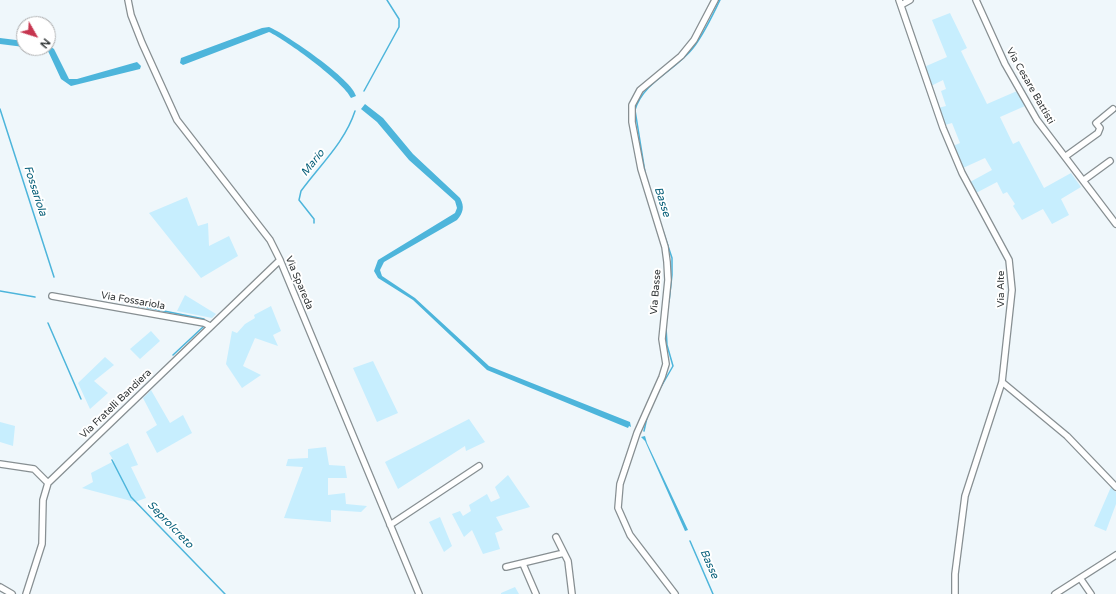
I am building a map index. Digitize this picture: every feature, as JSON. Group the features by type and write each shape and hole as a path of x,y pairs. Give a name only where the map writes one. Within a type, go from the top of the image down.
{"street":[{"name":"Via Spareda","path":"128,0 131,15 142,43 177,120 270,240 280,260 419,594"},
{"name":"Via Basse","path":"675,594 630,535 618,508 620,484 637,433 662,377 666,364 662,339 668,280 667,262 665,247 641,169 632,122 632,105 640,90 681,56 694,40 715,0"},
{"path":"900,2 910,0"},
{"name":"Via Cesare Battisti","path":"976,0 1005,64 1037,120 1066,156 1116,224"},
{"name":"Via Alte","path":"900,2 943,128 962,173 1009,260 1012,290 1002,382 965,496 955,574 956,594"},
{"path":"1066,156 1098,133 1100,128 1096,123 1112,109"},
{"path":"1084,180 1110,161"},
{"name":"Via Fratelli Bandiera","path":"48,483 280,260"},
{"name":"Via Fossariola","path":"52,296 204,322 210,326"},
{"path":"1002,382 1067,436 1116,487"},
{"path":"0,464 34,469 48,483 43,500 42,544 26,594"},
{"path":"390,525 479,466"},
{"path":"556,538 570,567 572,594"},
{"path":"506,567 523,564 564,552"},
{"path":"1055,594 1116,555"},
{"path":"523,564 536,594"},
{"path":"1080,578 1091,594"},
{"path":"0,587 12,594"}],"shaded area":[{"path":"950,13 967,48 961,51 987,104 1017,91 1025,106 1000,117 1013,144 1019,141 1044,188 1071,173 1081,187 1061,199 1069,215 1052,224 1043,209 1022,220 1013,206 1015,204 1007,192 1003,194 997,182 976,193 970,182 992,170 985,158 963,168 953,146 960,143 952,123 945,125 938,108 946,106 941,91 946,89 943,80 931,86 924,67 947,57 932,20"},
{"path":"187,197 198,226 208,223 209,246 229,236 238,256 201,278 149,213"},
{"path":"185,295 216,314 212,318 177,311"},
{"path":"271,306 281,331 273,335 278,346 255,338 243,366 261,375 242,388 226,364 232,331 237,333 245,324 255,318 254,315"},
{"path":"151,331 160,341 140,359 130,349"},
{"path":"105,357 114,365 94,381 108,393 90,409 78,383"},
{"path":"373,361 398,413 377,422 353,368"},
{"path":"151,390 170,423 183,415 192,433 157,453 146,432 157,425 143,398"},
{"path":"469,419 485,442 466,451 465,446 398,489 385,462"},
{"path":"0,422 15,426 13,446 0,442"},
{"path":"128,443 138,465 131,467 146,498 135,502 82,488 93,482 91,473 114,461 109,453"},
{"path":"326,447 329,465 345,466 347,478 328,478 328,495 345,493 346,504 367,506 361,512 331,510 331,522 284,518 303,467 286,466 288,459 308,458 308,449"},
{"path":"508,475 530,507 496,517 503,530 495,533 500,549 483,554 472,530 464,537 452,514 460,511 463,516 471,511 469,505 487,494 491,502 500,498 495,487"},
{"path":"1111,487 1116,492 1116,504 1106,531 1094,526"},
{"path":"440,517 452,546 444,552 429,522"},
{"path":"515,587 519,594 501,594 501,593"}],"water":[{"path":"269,27 289,38 332,69 344,79 356,96 351,98 338,82 326,72 301,52 269,32 183,65 180,63 181,58 262,28"},
{"path":"0,38 16,40 16,46 0,44"},
{"path":"56,53 69,79 77,79 137,62 141,66 140,69 71,86 61,79 50,56 56,56"},
{"path":"365,104 383,118 413,154 460,198 463,207 461,215 457,220 384,262 380,270 382,276 415,298 489,366 630,422 631,427 629,426 628,428 487,370 413,300 378,278 374,271 378,260 455,213 457,208 455,201 409,160 377,122 361,109"},
{"path":"645,436 688,530 685,531 645,441 641,437"}],"waterway":[{"name":"Mario","path":"364,91 399,27 399,19 387,0"},
{"name":"Basse","path":"645,172 635,110 639,100 652,84 686,56 693,48 704,31 720,0"},
{"name":"Fossariola","path":"0,109 54,277"},
{"name":"Mario","path":"314,223 314,219 299,200 301,191 339,143 351,122 355,111"},
{"name":"Basse","path":"660,222 672,258 669,302"},
{"path":"0,291 35,297"},
{"name":"Fossariola","path":"132,300 139,306 204,319"},
{"path":"48,323 81,399"},
{"path":"173,355 203,327"},
{"name":"Basse","path":"658,392 673,366 667,345 666,327"},
{"name":"Basse","path":"644,431 648,413"},
{"name":"Seprolcreto","path":"112,460 131,497 225,594"},
{"name":"Basse","path":"690,541 713,594"}]}
